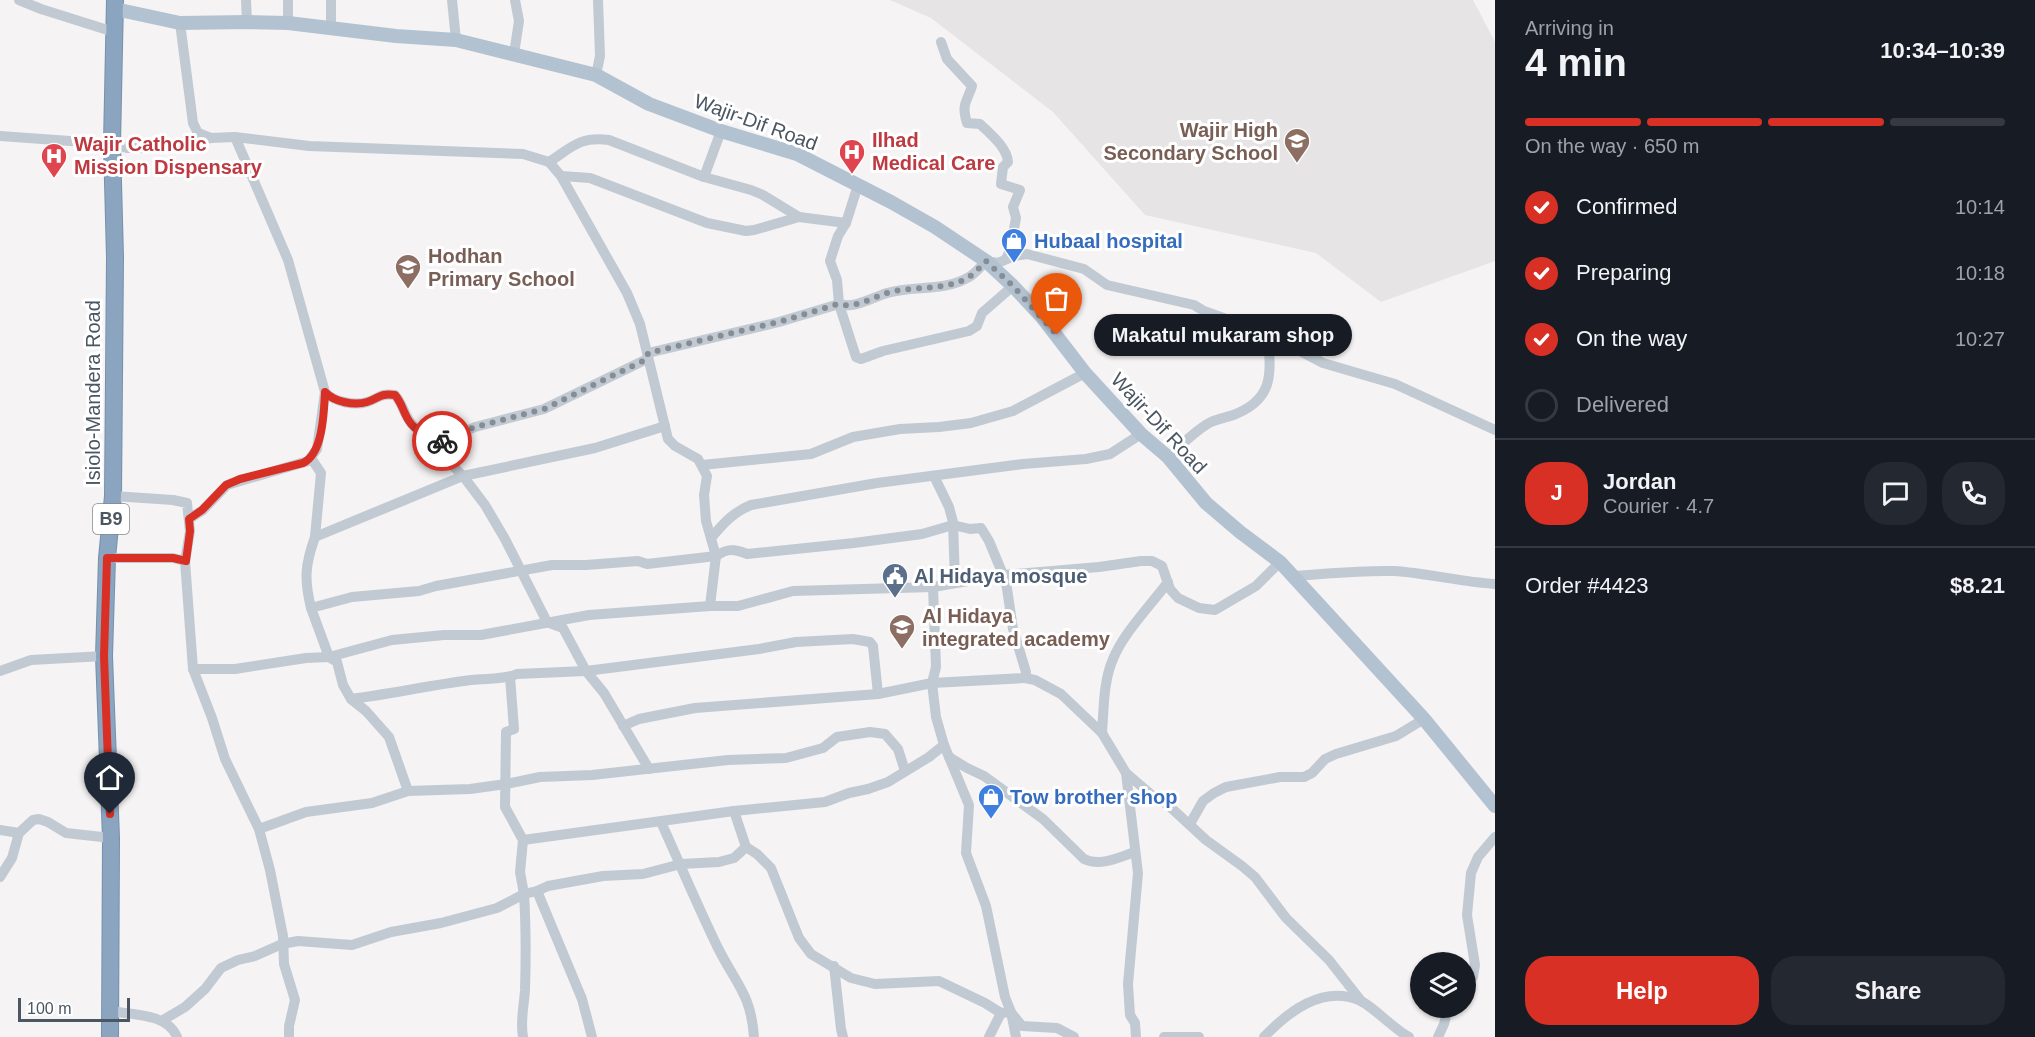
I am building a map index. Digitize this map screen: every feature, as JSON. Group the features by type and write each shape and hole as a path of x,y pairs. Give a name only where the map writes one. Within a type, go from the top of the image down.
{"highway":[{"name":"Isiolo-Mandera Road","path":"110,1037 111,838 104,656 107,558 113,496 115,257 112,144 115,4"}],"main road":[{"name":"Wajir-Dif Road","path":"115,4 180,23 288,23 456,40 596,75 649,104 721,131 797,154 935,227 986,261 1013,286 1042,317 1085,373 1141,434 1168,457 1206,503 1280,562 1377,665 1495,806"}],"street":[{"path":"20,0 114,32"},
{"path":"246,0 247,22"},
{"path":"288,0 288,23"},
{"path":"331,0 331,28"},
{"path":"452,0 456,40"},
{"path":"514,54 519,21 515,0"},
{"path":"596,75 600,56 598,0"},
{"path":"180,23 193,123 198,133 211,138"},
{"path":"941,42 947,59 961,77 972,86 964,106 967,123 980,124 999,143 1007,155 1008,162 1003,167 1002,184 1020,190 1013,207 1016,218 1015,240 1006,259"},
{"path":"704,177 721,131"},
{"path":"0,136 112,144 128,148 148,148 211,138 235,137 309,146 523,154 549,162 561,176 627,293 640,324 668,439 675,446 694,456 702,465 707,476 704,495 706,521 716,556 710,606"},
{"path":"189,519 202,510 226,485 240,479 303,463 311,458 317,448 323,417 325,392 288,260 235,137"},
{"path":"549,162 583,141 594,138 609,141 704,177 757,192 799,217"},
{"path":"561,176 590,178 706,224 746,231 799,217 846,223"},
{"path":"858,185 846,223 838,236 830,261 837,280 838,304 856,357 861,359 884,351 969,331 977,326 982,313 1013,286"},
{"path":"441,442 475,427 544,409 648,356 838,304 848,307 890,292 916,288 938,288 969,277 986,261 998,263 1028,254 1084,269 1107,285 1194,305 1204,311 1268,334 1323,363 1395,384 1455,413 1495,428"},
{"path":"1168,457 1212,422 1255,404 1265,393 1269,378 1268,334"},
{"path":"702,465 811,454 854,436 900,429 971,423 1013,411 1085,373"},
{"path":"325,392 334,399 354,404 368,402 384,393 395,395 402,403 409,422 425,435 441,442 452,465 484,505 505,539 547,622 563,628 586,671 604,693 649,769"},
{"path":"315,537 463,476 595,448 665,426"},
{"path":"711,538 739,509 751,505 867,484 1086,459 1110,454 1141,434"},
{"path":"311,458 321,473 315,537 307,558 305,573 311,608 329,657 337,662 351,699 366,711 389,737 408,791"},
{"path":"934,476 949,507 955,582"},
{"path":"113,496 187,503 190,531 186,561 194,669 225,759 259,829 283,936 284,964 295,1000 289,1037"},
{"path":"311,608 352,597 419,591 552,565 638,561 647,564 716,556 726,550 734,549 747,554 854,543 922,534 952,525 970,529 981,528 989,541 1006,582 1013,629 1026,672 1025,678"},
{"path":"107,558 173,558 186,561"},
{"path":"194,669 235,669 306,658 329,657 392,640 481,634 589,615 738,606 793,591 933,587 1003,575 1152,561 1162,566 1170,589 1178,598 1199,608 1215,610 1256,586 1280,562"},
{"path":"1292,576 1396,571 1495,584"},
{"path":"1102,733 1106,683 1113,658 1168,582"},
{"path":"933,587 936,667 932,683 936,717 944,745 969,805 966,853 986,906 1006,1012 1016,1037"},
{"path":"351,699 402,693 472,680 510,677 517,674 586,671 759,649 796,642 853,639 870,642 873,646 878,694"},
{"path":"0,671 31,660 104,656"},
{"path":"510,677 514,729 506,732 505,807 523,840 520,872 524,894 526,936 525,990 521,1026 523,1037"},
{"path":"623,726 639,718 695,708 878,694 932,683 1025,678 1035,680 1061,694 1102,733 1126,773 1154,797 1168,805 1206,840 1255,877 1286,918 1329,960 1362,1002 1408,1037"},
{"path":"1190,824 1203,801 1226,787 1280,777 1304,777 1312,773 1325,759 1396,736 1424,719"},
{"path":"259,829 306,812 372,803 408,791 470,789 540,777 592,776 728,760 786,758 823,748 837,737 870,732 885,734 898,749 905,771"},
{"path":"523,840 734,811 825,802 888,782 944,745"},
{"path":"949,757 984,776 1043,819 1084,859 1091,862 1104,862 1136,852"},
{"path":"1126,773 1138,873 1128,984 1130,1015 1135,1023 1136,1037"},
{"path":"734,811 746,848 758,854 771,868 787,909 806,949 811,954 851,978 875,984 939,981 1006,1012 1022,1026 1056,1028 1074,1037"},
{"path":"0,877 12,858 19,833 33,820 48,822 66,833 111,838"},
{"path":"661,822 719,950 746,997 752,1017 754,1037"},
{"path":"0,830 19,833"},
{"path":"1473,952 1467,915 1471,873 1478,857 1495,837"},
{"path":"163,1020 185,1007 205,989 221,968 282,944 298,941 352,945 391,932 441,923 497,908 524,894 548,886 603,876 642,874 681,864 719,862 734,858 746,848"},
{"path":"537,891 582,999 592,1037"},
{"path":"834,966 843,1037"},
{"path":"1264,1037 1276,1025 1314,1000 1331,996 1362,1002"},
{"path":"110,1011 163,1020 171,1026 177,1037"},
{"path":"989,1037 1006,1012"},
{"path":"1438,1037 1446,1018"},
{"path":"1164,1037 1199,1037"}],"shaded area":[{"name":"Wajir High Secondary School","path":"890,0 1473,0 1495,42 1495,261 1381,302 1316,253 1145,215 1053,112 931,18"}],"way so far":[{"path":"442,441 475,427 544,409 647,359 648,353 779,322 838,304 848,307 890,292 916,288 938,288 969,277 986,261 1013,286 1057,335"}],"place":[{"name":"Wajir High Secondary School","path":"1297,164"},
{"name":"Ilhad Medical Care","path":"852,175"},
{"name":"Wajir Catholic Mission Dispensary","path":"54,179"},
{"name":"Hubaal hospital","path":"1014,264"},
{"name":"Hodhan Primary School","path":"408,290"},
{"name":"Makatul mukaram shop","path":"1057,335"},
{"name":"Al Hidaya mosque","path":"895,599"},
{"name":"Al Hidaya integrated academy","path":"902,650"},
{"name":"Tow brother shop","path":"991,820"}],"route":[{"path":"110,814 104,656 107,558 173,558 186,561 190,531 189,519 212,501 226,485 240,479 303,463 311,458 317,448 325,392 329,397 354,404 368,402 384,393 395,395 402,403 409,422 425,435 442,441"}]}
